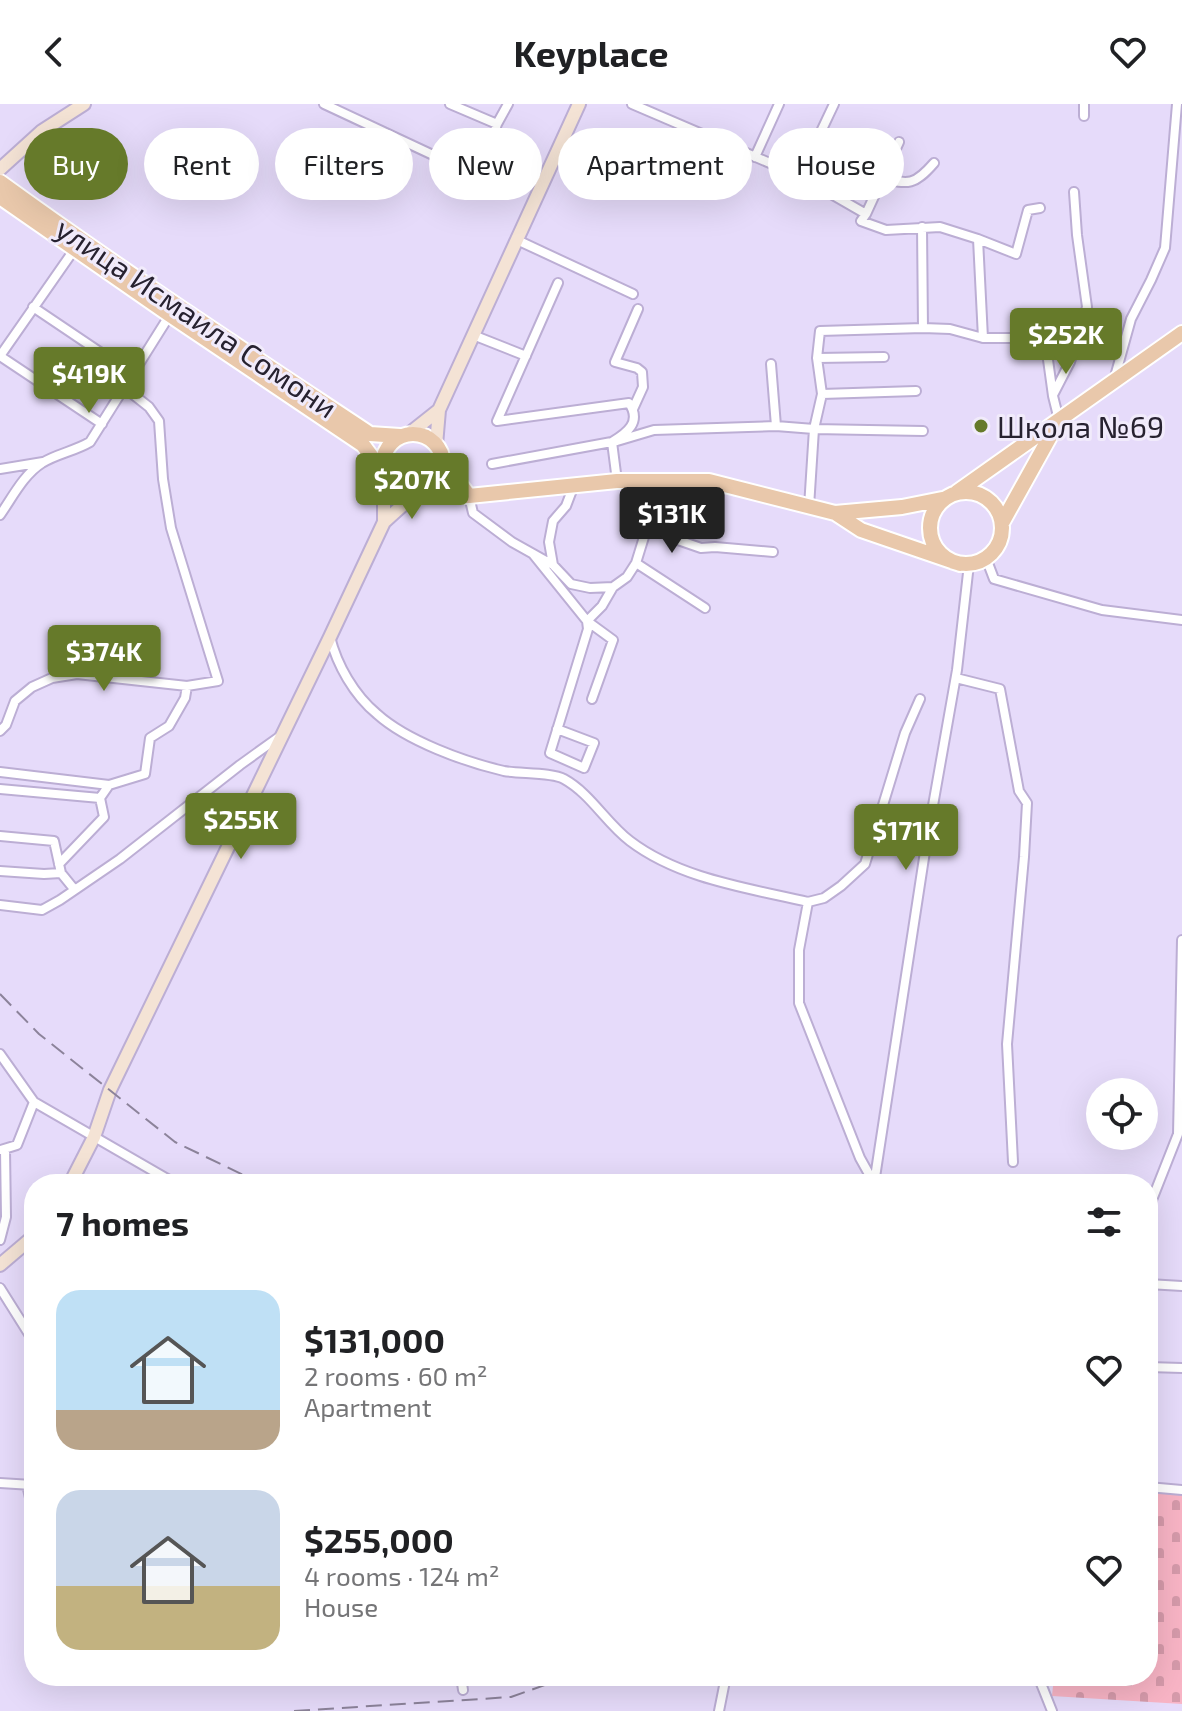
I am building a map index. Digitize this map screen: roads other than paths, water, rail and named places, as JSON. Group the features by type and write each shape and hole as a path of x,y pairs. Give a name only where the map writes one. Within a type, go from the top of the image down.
{"main road":[{"name":"улица Исмаила Сомони","path":"0,182 77,245"},
{"path":"0,197 77,245 363,445 389,483 405,493 469,496 617,481 709,481 835,513 902,507 942,499 957,492 1182,333"},
{"name":"улица Исмаила Сомони","path":"173,311 370,434 405,435"},
{"path":"942,499 934,509 929,531 939,553 949,560 965,564 986,558 999,542 1002,523 1059,420"},
{"path":"384,473 383,455 387,447 405,435 420,434 436,445 443,461 469,496"},
{"path":"418,493 435,484 440,477 443,461"},
{"path":"957,492 981,494 999,511 1002,523"},
{"path":"835,513 861,530 965,564"}],"street":[{"path":"0,169 42,131 84,104"},
{"path":"324,104 480,177 497,124 508,104"},
{"path":"450,104 497,124"},
{"path":"436,445 439,410 579,104"},
{"path":"632,104 768,162"},
{"path":"755,157 779,104"},
{"path":"823,128 834,104"},
{"path":"1084,104 1084,116"},
{"path":"1113,381 1131,319 1165,248 1177,104"},
{"path":"904,182 923,176 934,163"},
{"path":"1053,396 1070,362 1087,307 1074,192"},
{"path":"842,200 866,214"},
{"path":"872,200 861,221 886,230 940,227 1016,254 1028,210 1040,208"},
{"path":"922,227 923,328"},
{"path":"978,239 983,338"},
{"path":"517,240 633,294"},
{"path":"77,245 0,356 102,424"},
{"path":"558,283 497,421 629,403 633,409"},
{"path":"33,307 134,375"},
{"path":"612,442 628,432 634,422 633,409 643,387 642,372 615,362 638,309"},
{"path":"0,469 43,462 90,442 173,311"},
{"path":"809,507 814,429 822,394 817,358 820,331 923,328 950,329 983,338 1045,338 1059,420"},
{"path":"473,335 526,356"},
{"path":"817,358 884,357"},
{"path":"771,364 776,426"},
{"path":"0,731 6,725 15,701 32,687 52,678 77,674 187,686 218,681 171,528 163,479 159,421 149,407 125,388"},
{"path":"822,394 916,391"},
{"path":"405,435 439,410"},
{"path":"492,464 612,442 654,430 776,426 923,431"},
{"path":"612,442 617,481"},
{"path":"0,515 31,472 43,462"},
{"path":"75,1174 94,1137 110,1090 384,522 384,473"},
{"path":"587,621 636,563 648,524 658,506 663,481"},
{"path":"553,565 549,542 553,521 566,506 574,485"},
{"path":"384,522 418,493"},
{"path":"469,496 473,513 512,542 553,565 571,584 590,588 613,587"},
{"path":"648,524 675,539 701,548 773,552"},
{"path":"533,554 587,621 613,640 592,699"},
{"path":"986,558 994,579 1102,610 1182,620"},
{"path":"636,563 705,608"},
{"path":"875,1174 926,845 956,678 965,564"},
{"path":"557,729 594,743 584,768 550,753 557,729 588,629 587,621"},
{"path":"330,637 335,658 355,689 376,714 404,733 466,761 507,771 561,777 583,793 629,840 661,861 722,882 808,902 824,898 865,864 905,733 920,699"},
{"path":"956,678 1000,689 1019,791 1027,803 1007,1044 1013,1162"},
{"path":"0,772 109,785 145,774 150,738 169,726 185,698 187,686"},
{"path":"0,905 42,910 120,859 283,734"},
{"path":"0,871 44,874 60,868 104,817 100,798 109,785"},
{"path":"0,789 100,798"},
{"path":"0,836 54,841 60,868 74,889"},
{"path":"808,902 799,950 799,1003 869,1174"},
{"path":"1158,1185 1178,1134 1182,940"},
{"path":"0,1054 34,1102 159,1174"},
{"path":"0,1240 6,1217 2,1150 17,1145 34,1102"},
{"path":"0,1265 24,1245"},
{"path":"1158,1285 1182,1286"},
{"path":"0,1288 24,1326"},
{"path":"1158,1367 1182,1368"},
{"path":"0,1483 24,1485"},
{"path":"1158,1488 1182,1490"},
{"path":"462,1686 463,1690"},
{"path":"719,1711 724,1686"},
{"path":"1042,1686 1052,1711"}],"railway":[{"path":"0,994 39,1034 175,1142 241,1174"},
{"path":"294,1711 511,1697 542,1686"}],"place":[{"name":"Школа №69","path":"981,426"}]}
